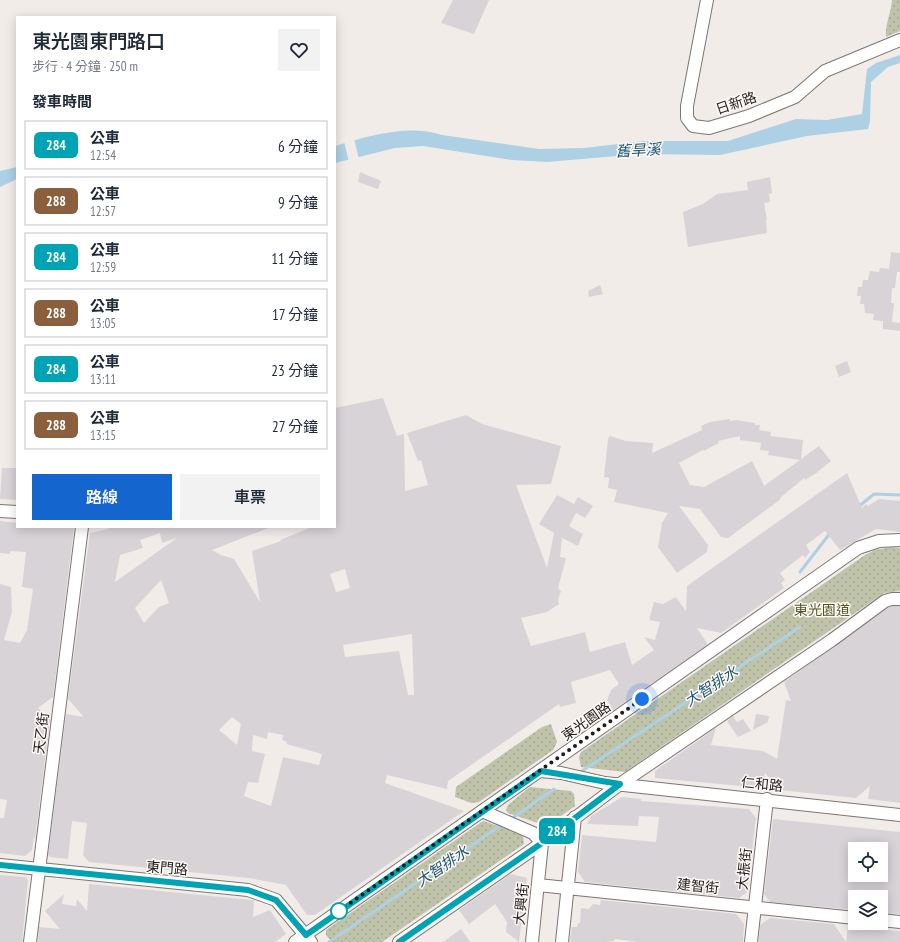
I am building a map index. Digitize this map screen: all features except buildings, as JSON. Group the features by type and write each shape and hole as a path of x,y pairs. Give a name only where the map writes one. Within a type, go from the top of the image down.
{"street":[{"name":"日新路","path":"707,0 687,106 687,118 693,126 700,128 709,128 729,123 795,97 825,71 900,40"},
{"path":"0,510 16,512"},
{"name":"天乙街","path":"30,942 82,528"},
{"name":"東光園路","path":"295,942 309,938 482,811 858,548 879,541 900,540"},
{"path":"399,942 542,843 620,784 832,640 885,602 892,599 900,600"},
{"name":"仁和路","path":"541,771 620,784 900,816"},
{"name":"大振街","path":"751,942 767,800"},
{"path":"482,811 533,833 542,843"},
{"path":"562,942 575,817"},
{"name":"大興街","path":"532,942 542,843"},
{"name":"東門路","path":"0,865 248,890 276,900 309,938"},
{"name":"建智街","path":"538,885 848,917"},
{"path":"888,921 900,922"}],"green space":[{"path":"892,0 900,0 900,31 886,37 886,27"},
{"name":"東光園道","path":"891,547 900,548 900,591 884,593 625,772 581,767 579,757 581,752 865,555 875,550"},
{"path":"551,724 557,742 553,750 479,802 471,803 455,797 456,787 542,727"},
{"path":"530,787 571,791 574,794 575,806 547,826 508,813 506,810 508,805"},
{"path":"483,821 523,834 524,844 382,942 332,942 326,935 326,930"}],"water":[{"name":"舊旱溪","path":"900,55 900,63 888,67 871,82 870,121 868,129 807,136 720,155 641,154 547,162 512,160 423,146 395,148 336,163 336,146 375,135 402,131 429,132 539,149 584,148 644,141 728,141 796,119 827,120 862,114 867,69 876,63"},
{"path":"16,167 16,179 0,187 0,171"}],"pier":[{"path":"354,139 359,159 349,162 344,141"}],"waterway":[{"path":"858,507 874,494 900,495"},
{"path":"800,572 831,532"},
{"name":"大智排水","path":"582,771 800,627"},
{"name":"大智排水","path":"511,819 554,789"},
{"name":"大智排水","path":"329,942 503,824"}],"bus line":[{"name":"284","path":"0,865 74,874 248,890 276,900 306,935 541,771 561,773 605,783 620,784 542,843 399,942"}],"route":[{"path":"339,911 642,699"}]}
